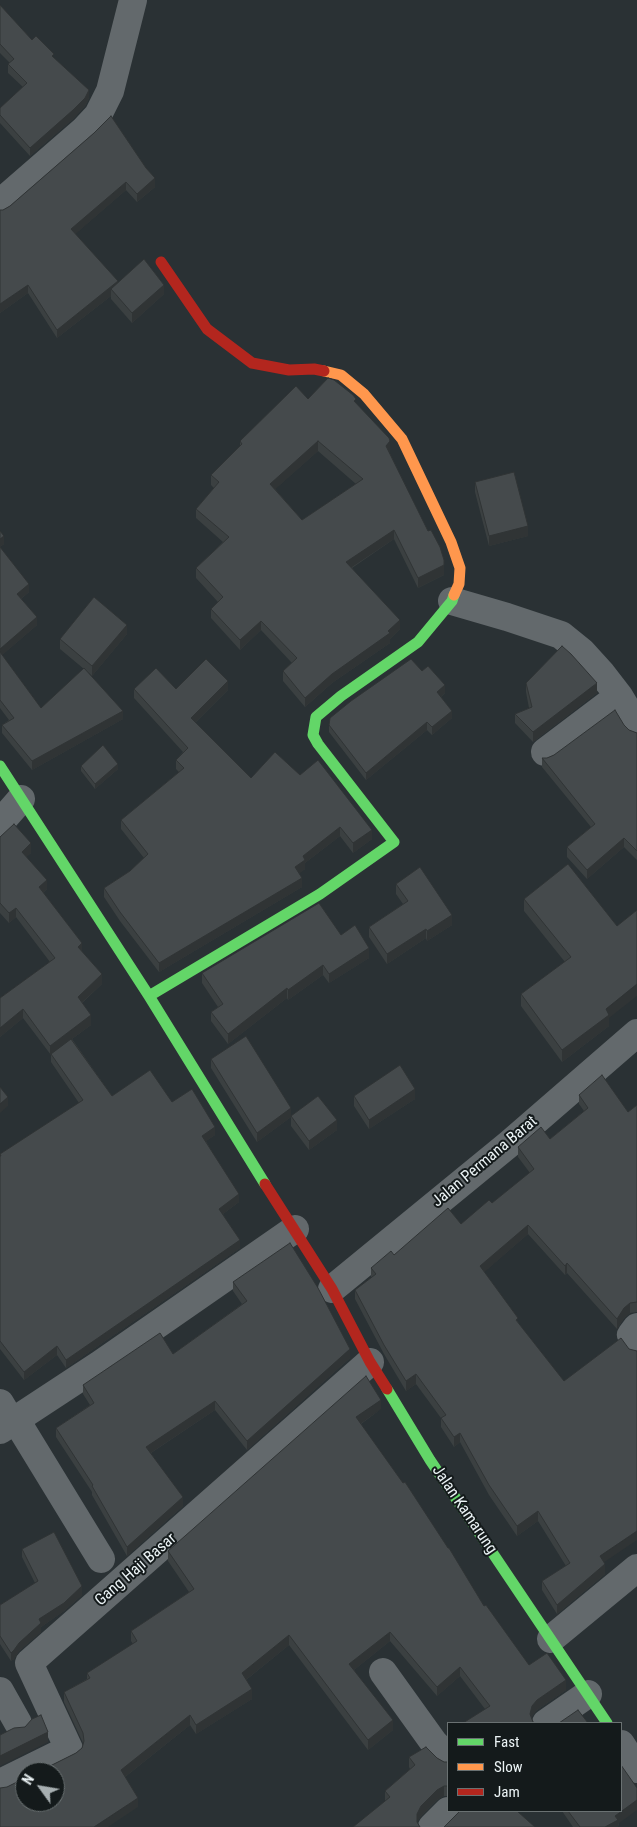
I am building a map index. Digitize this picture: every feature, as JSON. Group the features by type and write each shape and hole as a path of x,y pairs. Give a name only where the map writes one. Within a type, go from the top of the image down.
{"street":[{"path":"0,202 84,130 98,115 110,92 133,0"},
{"path":"149,996 320,894 394,842 318,744 313,735 316,717 340,696 418,642 452,601 460,584 460,568 451,542 402,439 364,394 341,375 314,369 289,370 252,363 207,329 161,262"},
{"path":"452,601 561,635 582,652 602,674 619,696 637,726"},
{"path":"545,752 619,696"},
{"name":"Jalan Kamarung","path":"0,766 149,996 230,1129 295,1229 332,1289 370,1362 430,1460 606,1722"},
{"path":"0,823 20,799"},
{"name":"Jalan Permana Barat","path":"332,1289 509,1144 637,1033"},
{"path":"101,1560 7,1419 107,1360 295,1229"},
{"path":"637,1327 631,1335 637,1345"},
{"name":"Gang Haji Basar","path":"0,1783 69,1748 30,1663 370,1362"},
{"path":"551,1639 637,1568"},
{"path":"383,1672 434,1742 447,1756"},
{"path":"0,1692 18,1723"},
{"path":"547,1722 588,1694"},
{"path":"622,1746 637,1769"},
{"path":"432,1827 447,1812"}],"building":[{"path":"0,5 32,40 36,36 54,54 52,56 89,90 85,98 73,110 30,148 0,115 0,108 27,83 8,64 14,59 0,44"},
{"path":"111,116 146,168 155,178 137,194 126,182 71,229 118,281 57,330 28,285 0,304 0,210 10,206"},
{"path":"144,259 164,285 132,313 111,289"},
{"path":"328,378 334,380 353,395 356,399 354,401 389,438 390,441 386,446 428,531 431,530 440,547 444,565 418,578 394,530 346,562 400,620 388,631 390,633 332,674 305,698 283,671 297,658 261,621 240,640 211,609 223,597 196,568 229,537 196,509 219,482 211,475 242,444 240,441 296,386 308,399","holes":["318,441 363,479 302,520 270,484"]},
{"path":"514,472 528,526 489,536 475,482"},
{"path":"0,531 4,536 0,539"},
{"path":"0,547 29,584 17,594 37,617 0,649"},
{"path":"94,597 127,625 92,666 60,639"},
{"path":"562,646 597,683 533,732 515,714 532,707 526,683"},
{"path":"0,652 41,708 84,668 123,711 32,761 2,725 14,718 0,700"},
{"path":"206,659 228,681 191,718 251,778 275,752 300,775 318,760 372,830 353,843 340,827 303,856 305,860 295,867 302,878 159,963 104,888 130,871 148,854 121,820 184,768 176,760 188,748 134,689 156,668 176,689"},
{"path":"411,659 422,671 428,666 445,685 437,692 452,711 432,727 427,722 366,773 329,725 330,718"},
{"path":"615,710 624,725 629,730 637,733 637,851 624,838 587,870 567,847 595,824 542,758 554,755"},
{"path":"103,745 118,764 95,784 81,766"},
{"path":"14,824 31,843 22,852 47,880 39,887 82,943 78,947 102,974 78,997 91,1015 50,1046 23,1009 0,1028 0,998 55,958 16,908 9,913 0,903 0,837"},
{"path":"568,864 617,926 637,910 637,984 606,1009 609,1015 562,1050 521,994 571,957 524,899"},
{"path":"420,867 452,915 387,954 369,927 408,901 396,884"},
{"path":"319,903 341,935 355,925 369,948 329,974 323,965 288,990 287,988 228,1034 211,1012 223,1004 202,973"},
{"path":"246,1036 291,1108 257,1133 211,1059"},
{"path":"71,1039 112,1096 150,1070 172,1102 192,1089 215,1127 202,1136 239,1194 219,1209 240,1240 66,1360 57,1346 24,1372 0,1341 0,1154 83,1100 51,1054"},
{"path":"400,1065 415,1089 369,1120 354,1096"},
{"path":"602,1075 628,1112 637,1105 637,1302 630,1303 624,1308 617,1319 567,1263 565,1266 528,1225 480,1266 518,1318 516,1320 564,1381 621,1338 629,1349 637,1351 637,1531 600,1556 605,1564 557,1605 542,1581 570,1563 538,1511 517,1526 489,1485 460,1433 454,1437 441,1418 446,1415 416,1374 406,1381 384,1345 355,1290 376,1274 371,1268 391,1251 394,1255 448,1208 461,1224 489,1200 492,1203 534,1169 518,1147 541,1127 550,1139 588,1108 579,1095"},
{"path":"0,1087 8,1097 0,1104"},
{"path":"318,1096 337,1120 309,1141 291,1116"},
{"path":"290,1243 318,1288 350,1349 247,1441 215,1401 146,1447 183,1497 127,1547 93,1485 56,1428 94,1403 83,1385 160,1333 173,1354 247,1301 233,1282"},
{"path":"366,1376 381,1400 356,1417 403,1483 405,1482 449,1548 484,1606 486,1605 529,1665 547,1653 566,1680 537,1700 532,1706 530,1714 533,1722 465,1722 490,1706 460,1667 437,1687 390,1632 349,1664 393,1720 368,1740 289,1635 242,1673 252,1689 196,1725 190,1715 121,1770 138,1798 94,1827 0,1827 0,1788 15,1783 15,1812 65,1812 65,1762 58,1762 76,1753 82,1748 84,1741 83,1733 64,1692 90,1678 87,1673 137,1641 131,1631 194,1589 168,1551"},
{"path":"54,1532 82,1586 64,1603 39,1619 41,1623 11,1653 0,1636 0,1605 38,1581 22,1549"},
{"path":"578,1710 587,1722 560,1722"},
{"path":"41,1715 48,1732 0,1756 0,1735 14,1728 25,1727 32,1719"},
{"path":"426,1747 437,1758 447,1762 447,1786 437,1790 421,1806 417,1814 417,1822 420,1827 353,1827 390,1797 385,1791 415,1765 409,1757"},
{"path":"622,1766 637,1788 637,1800 622,1811"},
{"path":"459,1812 518,1812 535,1827 444,1827"},
{"path":"569,1812 620,1812 615,1816 618,1820 605,1827 580,1827"}],"traffic: fast":[{"path":"149,996 320,894 394,842 318,744 313,735 316,717 341,696 418,642 452,601 454,595"},
{"path":"0,766 149,996 265,1184"},
{"path":"387,1389 430,1460 606,1722"}],"traffic: slow":[{"path":"324,371 341,375 364,394 402,439 451,542 460,568 459,584 454,595"}],"traffic: jam":[{"path":"161,262 207,329 252,363 289,370 314,369 324,371"},
{"path":"265,1184 332,1289 370,1362 387,1389"}]}
